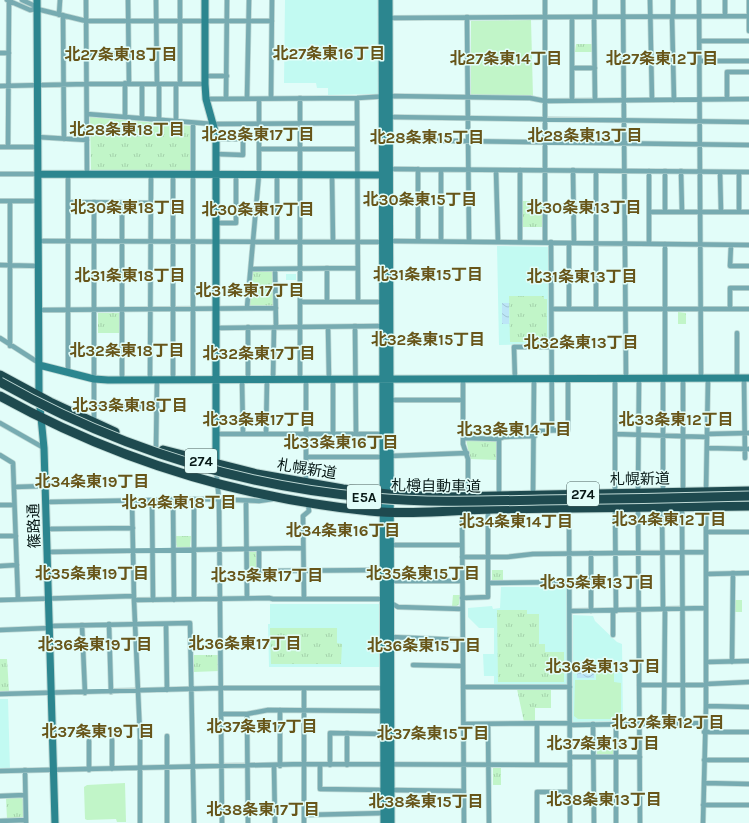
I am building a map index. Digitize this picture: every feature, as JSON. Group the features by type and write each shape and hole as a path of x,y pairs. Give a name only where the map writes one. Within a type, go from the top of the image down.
{"highway":[{"name":"札幌新道","path":"0,375 39,397 94,423 156,448 216,464 306,483 387,493 449,497 683,493 749,490"},
{"name":"札樽自動車道","path":"0,382 65,416 165,456 274,485 329,494 439,502 749,496"},
{"name":"札樽自動車道","path":"0,389 62,421 110,442 163,461 220,478 328,500 439,507 749,502"},
{"name":"札幌新道","path":"0,396 42,420 88,440 167,469 217,484 308,503 387,511 749,506"}],"street":[{"path":"8,147 8,0 30,10 37,9 86,21 272,21"},
{"path":"22,0 33,5 37,9"},
{"name":"篠路通","path":"37,0 39,397 46,486 55,823"},
{"path":"60,0 64,84 64,139"},
{"path":"86,0 87,174"},
{"path":"125,117 129,54 128,0"},
{"path":"156,0 159,120"},
{"path":"176,121 180,0"},
{"path":"205,0 206,99 216,139 216,464 219,500 221,599 222,823"},
{"path":"226,99 227,0"},
{"path":"248,99 249,0"},
{"path":"271,98 272,0"},
{"path":"382,0 386,18"},
{"path":"388,764 384,711 388,688 391,637 391,581 387,544 386,456 386,18 389,0"},
{"path":"545,0 545,242"},
{"path":"595,0 595,100"},
{"path":"623,0 626,379"},
{"path":"650,0 652,100"},
{"path":"673,0 674,100"},
{"path":"699,0 702,309 707,435 706,492"},
{"path":"725,0 725,16"},
{"path":"748,0 749,31"},
{"path":"386,18 749,16"},
{"path":"467,17 469,241"},
{"path":"572,17 572,100"},
{"path":"700,41 749,41"},
{"path":"0,53 9,53"},
{"path":"87,54 129,54"},
{"path":"700,61 749,61"},
{"path":"572,68 595,68"},
{"path":"727,99 727,72 749,72"},
{"path":"205,76 227,76"},
{"path":"0,86 64,84 205,84"},
{"path":"142,84 142,118"},
{"path":"386,97 389,117 389,140 386,172"},
{"path":"206,99 467,97 530,98 545,100 749,99"},
{"path":"300,98 300,269 306,434 306,483"},
{"path":"357,98 358,302"},
{"path":"247,308 259,174 259,99"},
{"path":"87,114 213,124 357,123"},
{"path":"389,117 749,122"},
{"path":"193,123 193,380"},
{"path":"37,137 87,140"},
{"path":"216,139 243,139 242,155 216,154"},
{"path":"389,140 749,145"},
{"path":"0,147 38,147"},
{"path":"259,149 357,149"},
{"path":"418,170 418,241"},
{"path":"0,174 357,175 418,170 749,172"},
{"path":"441,170 441,241"},
{"path":"496,170 498,242"},
{"path":"520,170 520,242"},
{"path":"569,309 573,170"},
{"path":"596,171 596,309"},
{"path":"649,171 649,244"},
{"path":"665,171 665,212"},
{"path":"681,171 682,212"},
{"path":"720,172 721,212"},
{"path":"739,172 739,212"},
{"path":"68,174 68,372"},
{"path":"151,174 150,309 153,380 157,406 156,448"},
{"path":"173,174 173,380"},
{"path":"215,223 236,223 236,174"},
{"path":"277,174 277,242"},
{"path":"332,174 333,242"},
{"path":"0,201 38,201"},
{"path":"10,201 10,346"},
{"path":"68,202 150,203"},
{"path":"94,202 94,423"},
{"path":"122,203 122,380"},
{"path":"649,212 749,212"},
{"path":"386,241 383,302 386,380"},
{"path":"39,242 469,241 749,245"},
{"path":"551,242 552,430"},
{"path":"662,493 665,244"},
{"path":"731,245 730,266 749,266"},
{"path":"0,265 39,266"},
{"path":"327,268 327,302"},
{"path":"251,269 358,268"},
{"path":"266,434 275,327 275,269"},
{"path":"730,309 730,288 749,288"},
{"path":"301,302 383,302"},
{"path":"39,310 276,308"},
{"path":"552,309 749,309"},
{"path":"328,326 333,434"},
{"path":"355,326 356,434"},
{"path":"216,328 383,326"},
{"path":"242,434 248,327"},
{"path":"737,333 743,378 747,448 745,458"},
{"path":"0,338 39,364 94,379 386,380 743,378"},
{"path":"515,379 514,347 552,347"},
{"path":"615,494 616,378"},
{"path":"463,379 463,438 468,459 468,496"},
{"path":"534,379 534,495"},
{"path":"463,438 499,439 552,430 568,430 568,379"},
{"path":"639,379 638,552 640,823"},
{"path":"683,379 683,493"},
{"path":"386,400 463,400"},
{"path":"386,400 383,434 386,456"},
{"path":"94,407 157,406"},
{"path":"0,423 44,448"},
{"path":"615,434 662,434 683,436 746,433"},
{"path":"216,434 383,434"},
{"path":"499,439 499,495"},
{"path":"707,448 747,448"},
{"path":"306,457 466,453"},
{"path":"0,455 13,463 18,599"},
{"path":"14,486 46,486"},
{"path":"46,502 194,499 246,501 280,498"},
{"path":"194,499 194,599"},
{"path":"152,500 153,600"},
{"path":"173,500 174,600"},
{"path":"132,501 140,768 140,823"},
{"path":"246,501 247,598"},
{"path":"304,599 303,516 308,511 308,503"},
{"path":"0,505 14,505"},
{"path":"662,507 664,723"},
{"path":"682,507 683,723"},
{"path":"703,823 704,732 706,706 706,507"},
{"path":"569,508 570,823"},
{"path":"613,635 616,553 615,508"},
{"path":"462,598 488,597 488,509"},
{"path":"462,510 464,823"},
{"path":"47,529 133,528"},
{"path":"707,532 749,532"},
{"path":"0,536 16,536"},
{"path":"387,544 462,545"},
{"path":"387,544 384,570 384,599 388,688 388,814 391,823"},
{"path":"48,552 303,548"},
{"path":"259,549 259,571 384,570"},
{"path":"462,557 569,553 706,552"},
{"path":"591,553 591,611"},
{"path":"0,566 17,565"},
{"path":"732,662 733,573"},
{"path":"707,574 749,573"},
{"path":"391,581 462,581"},
{"path":"488,583 569,582"},
{"path":"0,600 49,598 134,598 153,600 247,598 384,599 398,607 462,609"},
{"path":"570,611 706,608"},
{"path":"0,630 109,624 190,623 194,823"},
{"path":"109,624 111,692"},
{"path":"166,624 167,690"},
{"path":"82,625 85,693"},
{"path":"391,637 462,640"},
{"path":"706,662 749,662"},
{"path":"413,665 463,666"},
{"path":"639,685 749,682"},
{"path":"463,687 570,687"},
{"path":"0,694 85,693 222,688 388,688"},
{"path":"304,688 304,823"},
{"path":"706,706 749,706"},
{"path":"222,714 247,714 268,710 384,711"},
{"path":"280,710 280,766"},
{"path":"247,714 248,823"},
{"path":"464,724 705,723"},
{"path":"488,724 489,823"},
{"path":"537,724 537,765"},
{"path":"593,724 594,823"},
{"path":"616,724 616,823"},
{"path":"704,732 749,732"},
{"path":"330,765 330,733 385,734"},
{"path":"347,733 347,765"},
{"path":"167,736 167,823"},
{"path":"112,740 112,769"},
{"path":"89,741 89,770"},
{"path":"570,757 640,757"},
{"path":"704,760 749,760"},
{"path":"0,771 280,766 304,764 570,765"},
{"path":"320,764 320,789 464,791"},
{"path":"274,766 275,823"},
{"path":"0,821 26,822 25,770"},
{"path":"704,783 749,784"},
{"path":"537,823 537,792 570,792"},
{"path":"0,796 25,795"},
{"path":"703,805 749,805"},
{"path":"304,815 388,814"},
{"path":"384,823 388,814"}],"shaded area":[{"path":"285,0 379,0 378,94 328,95 328,88 317,88 316,83 284,83"},
{"path":"497,246 550,247 550,344 499,345"},
{"path":"286,274 296,274 296,280 286,280"},
{"path":"501,587 567,587 567,685 494,684 494,676 484,676 483,654 494,654 494,628 479,628 468,617 468,608 492,606 493,609 500,608"},
{"path":"270,604 380,604 380,667 269,667 268,624 270,624"},
{"path":"573,615 593,616 595,621 617,642 622,644 623,721 573,722"},
{"path":"0,699 8,699 10,770 0,770"}],"green space":[{"path":"531,20 533,97 471,96 471,21"},
{"path":"576,44 592,44 592,52 575,52"},
{"path":"90,117 192,126 190,173 91,172"},
{"path":"523,201 543,201 543,227 523,227"},
{"path":"274,270 275,305 249,306 252,271"},
{"path":"509,296 544,296 544,299 547,299 547,342 510,342"},
{"path":"678,312 686,313 686,324 678,324"},
{"path":"98,313 119,313 119,333 98,333"},
{"path":"466,439 497,439 497,460 470,459"},
{"path":"175,536 191,536 190,548 177,548"},
{"path":"249,552 258,552 258,571 249,571"},
{"path":"492,570 503,570 503,581 492,581"},
{"path":"453,595 460,595 459,604 457,606 452,606"},
{"path":"735,600 742,600 742,612 735,612"},
{"path":"497,610 527,610 527,614 539,614 539,644 545,644 545,652 564,652 564,682 498,682"},
{"path":"270,628 337,628 337,643 342,644 341,664 271,664"},
{"path":"194,655 219,655 219,671 194,672"},
{"path":"0,659 7,659 9,691 0,691"},
{"path":"596,673 614,673 614,682 621,683 621,719 578,719 574,716 575,680 596,680"},
{"path":"517,689 551,689 551,708 535,708 535,722 524,722"},
{"path":"597,746 615,747 614,755 597,755"},
{"path":"493,768 501,768 501,785 493,785"},
{"path":"125,783 126,822 117,822 116,819 85,819 84,787 87,785"},
{"path":"20,797 23,799 24,817 7,819 6,798"}],"water":[{"path":"502,303 509,303 509,324 502,324"},
{"path":"577,672 594,672 594,678 577,678"}],"district":[{"name":"北27条東16丁目","path":"329,53"},
{"name":"北27条東18丁目","path":"121,54"},
{"name":"北27条東14丁目","path":"506,58"},
{"name":"北27条東12丁目","path":"662,58"},
{"name":"北28条東18丁目","path":"127,129"},
{"name":"北28条東17丁目","path":"258,134"},
{"name":"北28条東13丁目","path":"585,135"},
{"name":"北28条東15丁目","path":"427,137"},
{"name":"北30条東15丁目","path":"420,199"},
{"name":"北30条東18丁目","path":"128,207"},
{"name":"北30条東13丁目","path":"584,207"},
{"name":"北30条東17丁目","path":"258,209"},
{"name":"北31条東15丁目","path":"428,274"},
{"name":"北31条東18丁目","path":"130,275"},
{"name":"北31条東13丁目","path":"582,276"},
{"name":"北31条東17丁目","path":"250,290"},
{"name":"北32条東15丁目","path":"428,339"},
{"name":"北32条東13丁目","path":"581,342"},
{"name":"北32条東18丁目","path":"127,350"},
{"name":"北32条東17丁目","path":"259,353"},
{"name":"北33条東18丁目","path":"130,405"},
{"name":"北33条東17丁目","path":"259,419"},
{"name":"北33条東12丁目","path":"676,419"},
{"name":"北33条東14丁目","path":"514,429"},
{"name":"北33条東16丁目","path":"341,442"},
{"name":"北34条東19丁目","path":"92,481"},
{"name":"北34条東18丁目","path":"179,502"},
{"name":"北34条東12丁目","path":"669,519"},
{"name":"北34条東14丁目","path":"516,521"},
{"name":"北34条東16丁目","path":"343,530"},
{"name":"北35条東19丁目","path":"92,573"},
{"name":"北35条東15丁目","path":"423,573"},
{"name":"北35条東17丁目","path":"267,575"},
{"name":"北35条東13丁目","path":"597,582"},
{"name":"北36条東17丁目","path":"245,643"},
{"name":"北36条東19丁目","path":"95,644"},
{"name":"北36条東15丁目","path":"424,645"},
{"name":"北36条東13丁目","path":"603,666"},
{"name":"北37条東12丁目","path":"668,722"},
{"name":"北37条東17丁目","path":"262,726"},
{"name":"北37条東19丁目","path":"98,731"},
{"name":"北37条東15丁目","path":"433,733"},
{"name":"北37条東13丁目","path":"603,743"},
{"name":"北38条東13丁目","path":"604,799"},
{"name":"北38条東15丁目","path":"426,801"},
{"name":"北38条東17丁目","path":"263,809"}]}
